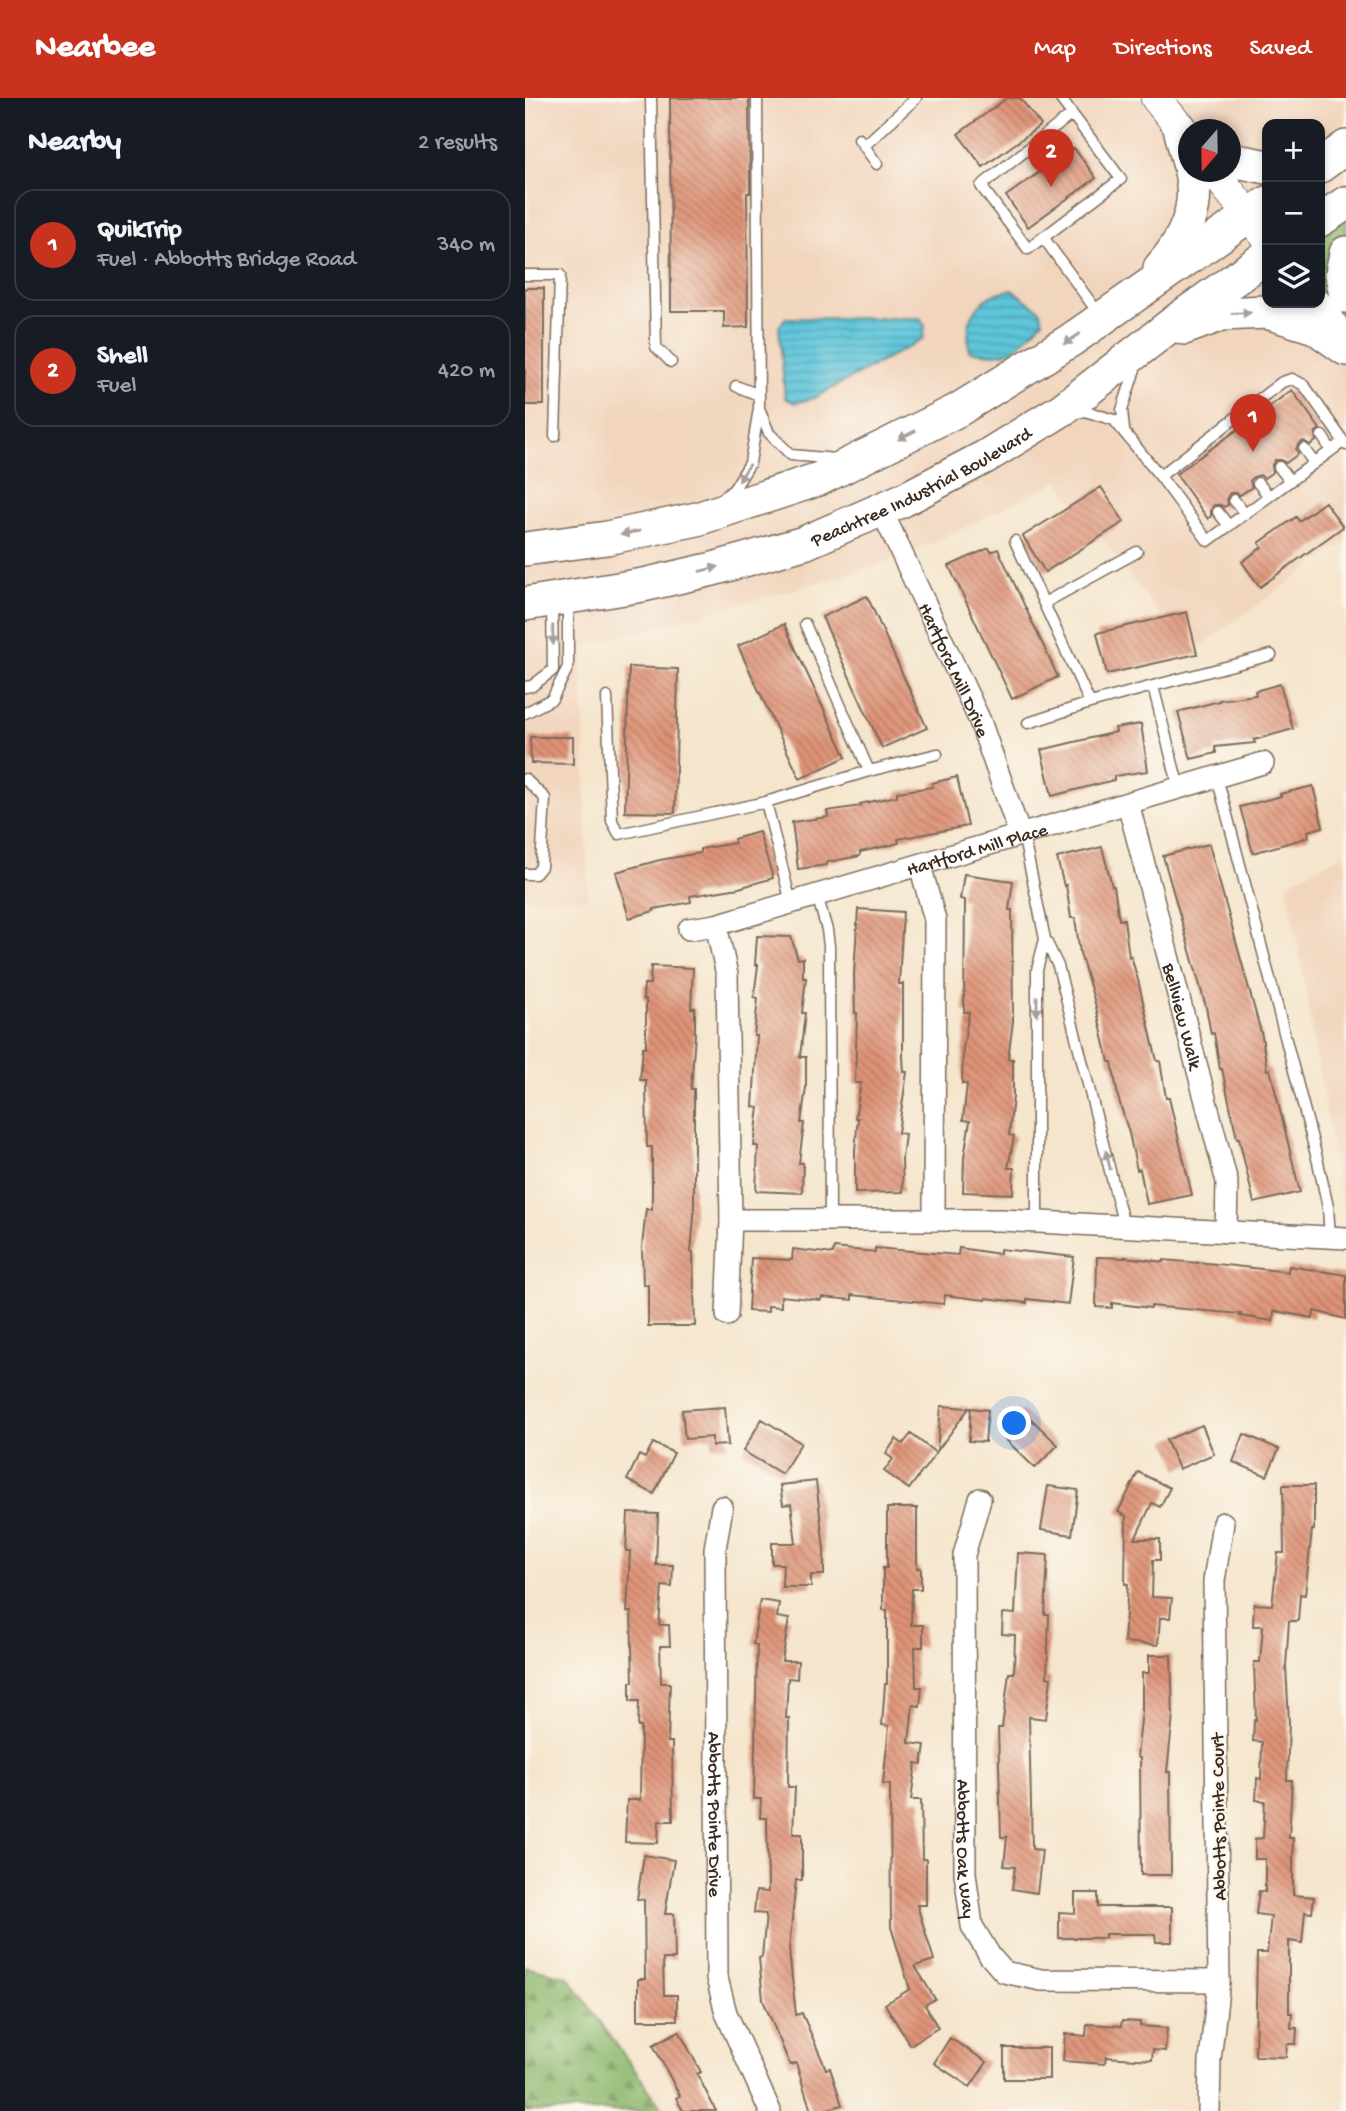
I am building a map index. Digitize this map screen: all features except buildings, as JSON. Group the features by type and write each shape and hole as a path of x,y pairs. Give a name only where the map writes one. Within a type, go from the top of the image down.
{"highway":[{"path":"1325,143 1346,131"},
{"path":"1325,162 1346,147"},
{"path":"1241,162 1262,166"},
{"path":"1142,290 1175,251 1188,228 1193,182"},
{"path":"1325,217 1346,203"},
{"path":"530,546 607,538 697,519 819,479 958,410 1071,340 1142,290 1261,219"},
{"path":"1346,253 1342,274 1346,296"},
{"name":"Peachtree Industrial Boulevard","path":"548,600 643,585 713,569 804,543 903,500 985,457 1063,409 1147,343 1262,260"},
{"path":"1147,343 1221,314 1266,312 1315,327 1346,346"}],"main road":[{"path":"1156,98 1178,125"},
{"path":"1224,182 1261,219"},
{"path":"1319,308 1346,346"}],"street":[{"name":"Hartford Mill Drive","path":"881,509 980,721 1021,835"},
{"name":"Hartford Mill Place","path":"689,929 716,925 1263,763"},
{"name":"Bellview Walk","path":"1128,803 1227,1182 1226,1231"},
{"path":"920,865 935,920 935,1220"},
{"path":"716,925 727,975 731,1220 727,1315"},
{"path":"731,1220 1037,1222 1338,1238"},
{"name":"Abbotts Oak Way","path":"980,1500 964,1555 965,1873 972,1927 990,1956 1004,1972 1041,1980 1219,1981"},
{"name":"Abbotts Pointe Drive","path":"722,1507 715,1549 717,1978 726,2013 770,2111"},
{"name":"Abbotts Pointe Court","path":"1209,2111 1210,2060 1219,1981 1214,1581 1223,1523"}],"lane":[{"path":"651,98 656,347 670,362"},
{"path":"697,519 734,489 750,463 759,408 757,98"},
{"path":"877,164 862,143 916,98"},
{"path":"1060,98 1121,179 1028,248 981,186 1072,114"},
{"path":"1043,237 1102,318"},
{"path":"525,275 560,275 555,436"},
{"path":"1124,430 1122,411 1147,343"},
{"path":"1037,425 1085,411 1114,420 1209,541 1331,450 1345,443 1304,385 1292,379 1282,382 1268,400 1183,465 1160,476"},
{"path":"1282,382 1290,392"},
{"path":"736,386 759,395"},
{"path":"759,408 769,433 790,455 857,460"},
{"path":"1322,436 1331,450"},
{"path":"1304,449 1314,463"},
{"path":"1279,467 1290,481"},
{"path":"1258,483 1269,496"},
{"path":"1234,500 1245,514"},
{"path":"1218,512 1229,526"},
{"path":"1015,541 1090,703"},
{"path":"1044,603 1137,552"},
{"path":"525,687 532,686 553,670 548,600"},
{"path":"525,713 552,699 568,667 548,600"},
{"path":"805,624 869,771"},
{"path":"1028,723 1090,703 1272,655"},
{"path":"1153,686 1179,788"},
{"path":"607,697 612,821 619,834 766,802 937,754"},
{"path":"1217,777 1338,1238"},
{"path":"525,779 545,798 541,867 535,874 525,874"},
{"path":"766,802 791,903"},
{"path":"1021,835 1045,939 1058,965 1124,1226"},
{"path":"817,895 829,946 830,1220"},
{"path":"1037,1222 1037,970 1045,939"}],"shaded area":[{"path":"525,98 1346,98 1346,184 1325,199 1325,119 1262,119 1262,308 1324,308 1346,336 1346,542 1189,654 1059,481 935,542 874,567 582,647 588,898 525,899 525,223 530,223"},
{"path":"1346,853 1346,1216 1344,1217 1287,883"}],"green space":[{"path":"1346,184 1346,336 1325,308 1325,199"},
{"path":"525,1966 568,1977 664,2111 525,2111"}],"water":[{"path":"1012,290 1040,310 1043,321 1018,346 1004,353 969,351 969,325 976,309 986,299"},
{"path":"785,318 920,318 925,326 923,339 814,398 795,403 785,398 779,327"}],"place":[{"name":"Shell","path":"1051,187"},
{"name":"QuikTrip","path":"1253,452"}]}
